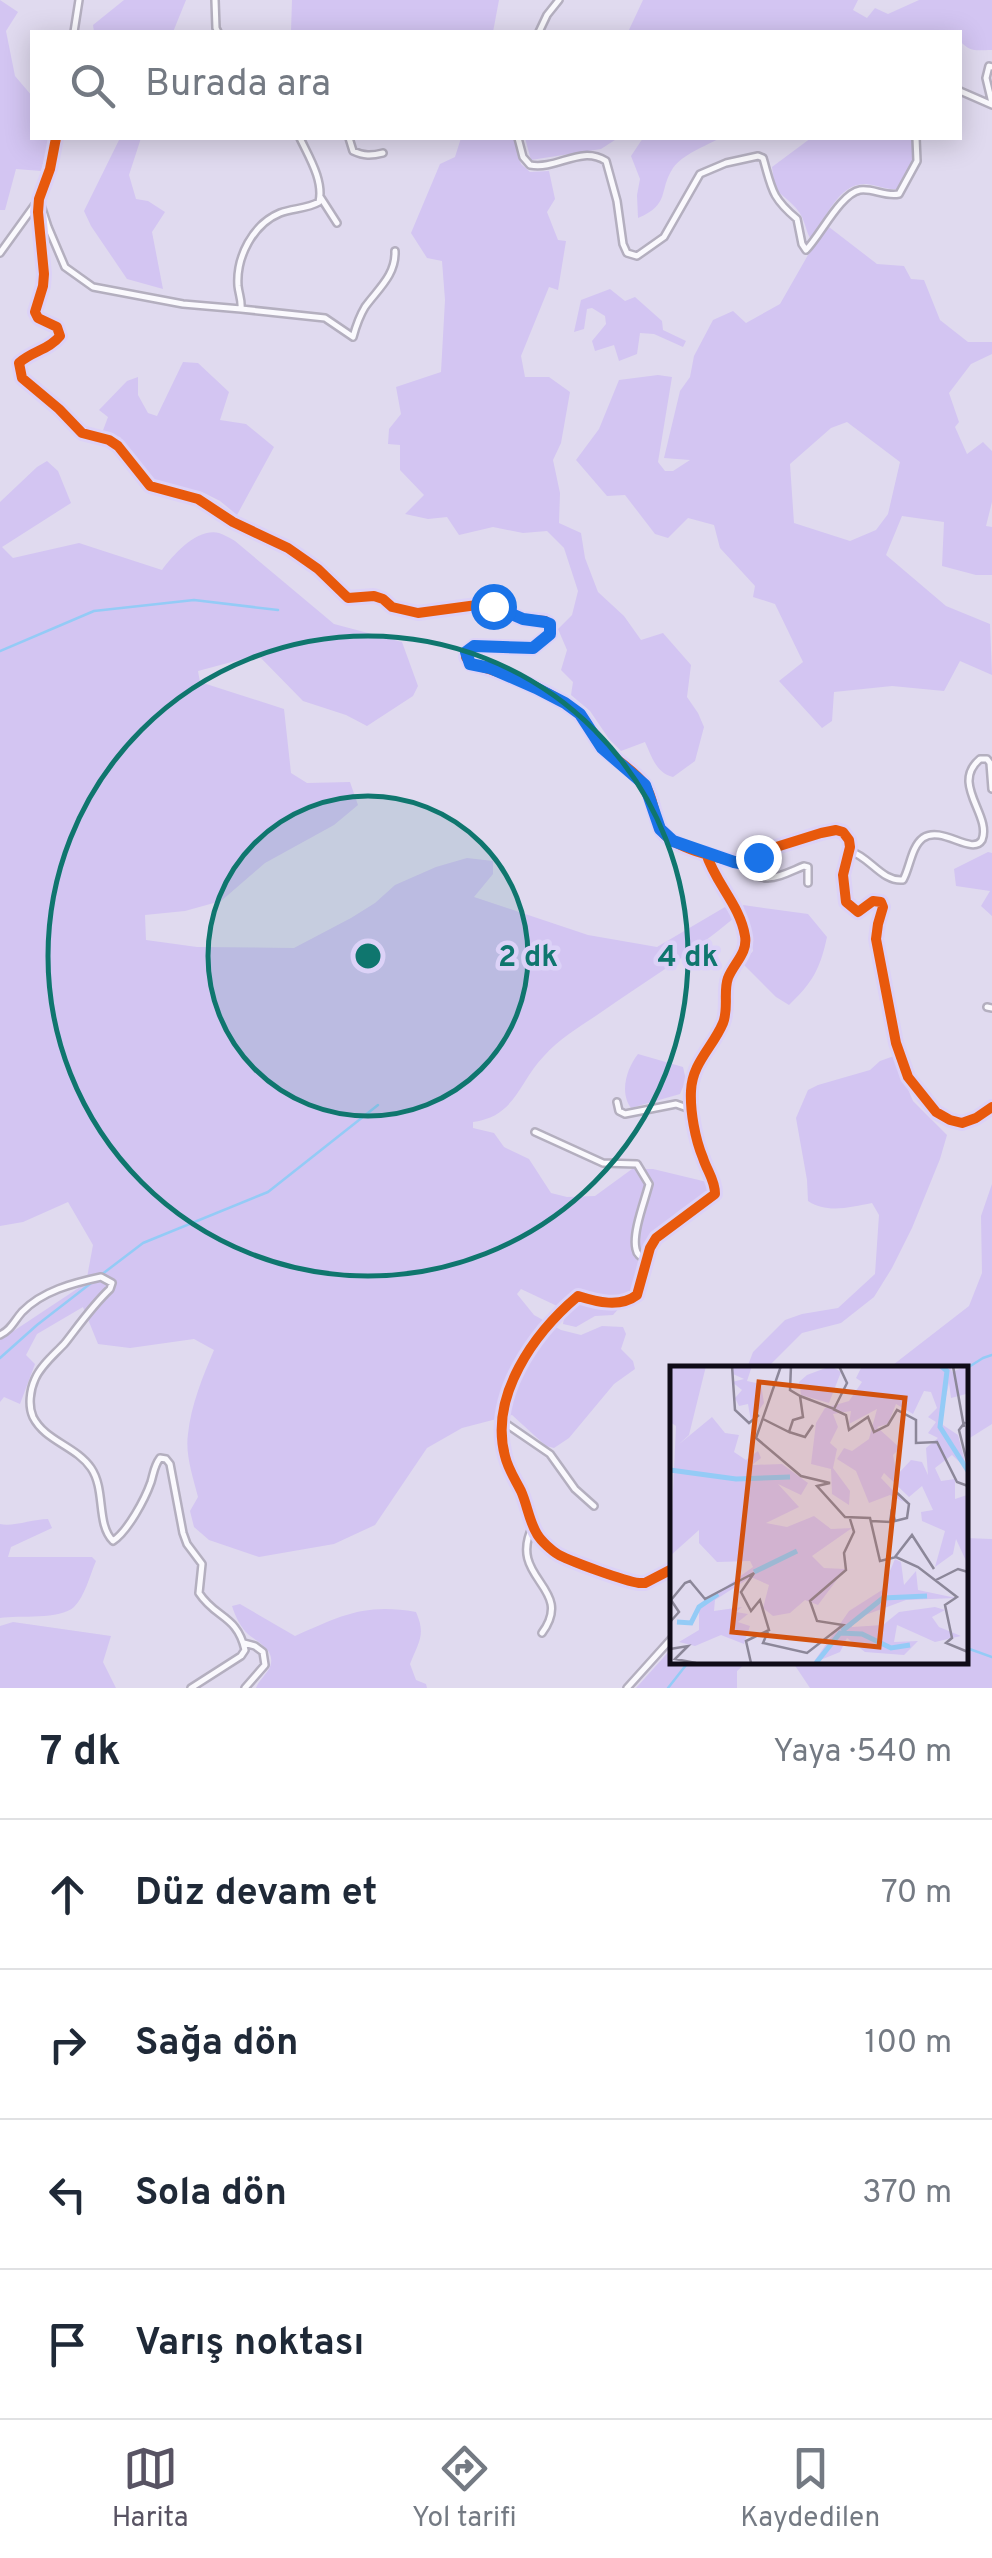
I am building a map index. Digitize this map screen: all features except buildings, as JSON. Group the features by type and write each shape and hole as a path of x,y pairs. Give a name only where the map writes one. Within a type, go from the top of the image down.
{"street":[{"path":"74,30 80,0"},
{"path":"216,0 217,30"},
{"path":"539,30 559,0"},
{"path":"992,66 986,78 992,104"},
{"path":"962,92 992,104"},
{"path":"0,253 39,199 56,140"},
{"path":"301,140 315,170 321,198 338,223"},
{"path":"350,140 353,151 361,155 384,153"},
{"path":"518,140 523,158 537,167 590,154 606,161 618,201 624,244 627,253 637,256 664,237 700,174 758,156 763,158 772,192 798,219 806,250 853,192 864,189 890,196 900,194 918,162 916,140"},
{"path":"241,309 238,284 242,256 254,231 271,217 311,206 321,198"},
{"path":"39,199 65,267 94,287 183,304 325,318 353,337 364,310 390,276 395,251"},
{"path":"39,199 44,274 35,312 38,318 57,328 60,336 20,363 22,378 33,390 60,409 82,433 118,446 150,486 198,499 232,522 288,548 318,568 348,598 374,596 392,607 418,614 486,606 550,624 550,634 533,648 474,646 466,657 470,664 490,668 536,688 580,714 602,748 645,785 660,829 673,841 745,864 772,848 836,830 843,832 850,851 843,875 846,902 858,912 873,900 884,907 876,939 892,1028 908,1077 936,1112 950,1120 962,1123 992,1107"},
{"path":"850,851 891,880 903,880 922,838 934,834 972,846 982,840 982,817 972,796 970,780 973,765 980,758 990,763 992,789"},
{"path":"670,1570 645,1583 631,1582 560,1555 538,1536 520,1489 509,1472 502,1421 504,1404 524,1358 553,1321 578,1296 598,1302 631,1300 637,1295 656,1238 715,1194 715,1184 702,1156 690,1087 697,1065 723,1024 727,1011 726,984 746,938 732,900 706,853"},
{"path":"738,862 754,876 770,879 808,866 808,882"},
{"path":"617,1102 619,1112 624,1114 676,1104 692,1111"},
{"path":"536,1132 602,1162 636,1164 649,1184 635,1248 646,1260"},
{"path":"0,1334 40,1298 86,1280 101,1277 112,1283 36,1374 30,1402 33,1416 46,1434 72,1448 90,1467 100,1486 105,1528 113,1540 120,1536 144,1498 155,1462 160,1458 170,1464 187,1544 202,1564 199,1593 214,1611 234,1622 245,1650 191,1688"},
{"path":"502,1421 550,1454 574,1490 594,1506"},
{"path":"534,1526 525,1556 552,1604 552,1617 542,1634"},
{"path":"627,1688 670,1640"},
{"path":"244,1643 263,1652 265,1665 245,1688"}],"shaded area":[{"path":"0,0 18,12 6,31 15,76 30,94 30,140 49,140 41,171 16,169 5,210 0,210"},
{"path":"124,0 186,0 174,30 94,30 93,25"},
{"path":"292,0 499,0 493,30 291,30"},
{"path":"643,0 858,0 853,10 867,18 875,8 888,14 919,0 992,0 992,50 968,47 962,42 962,30 629,30"},
{"path":"119,140 140,140 129,175 136,199 148,201 165,212 152,232 163,289 127,279 84,211"},
{"path":"460,140 515,140 521,164 530,172 549,171 555,199 547,212 558,240 566,241 558,290 549,287 521,356 525,377 549,377 570,392 561,443 553,460 560,493 559,523 581,533 585,558 598,592 624,616 641,640 663,633 691,665 687,697 704,727 695,761 673,777 659,768 645,742 621,751 590,711 571,695 573,682 561,670 567,650 558,629 572,615 578,591 564,548 547,531 523,533 493,527 459,535 447,517 428,519 405,514 424,495 400,470 400,445 388,444 389,429 401,414 396,387 441,372 445,300 442,261 427,258 411,233 440,164 455,157"},
{"path":"526,140 615,140 601,149 531,160"},
{"path":"642,140 716,140 677,163 660,202 638,218 640,179 631,156"},
{"path":"808,140 913,140 912,164 899,189 866,184 848,189 834,202 810,238 799,212 775,189 772,167"},
{"path":"829,227 877,264 904,266 911,279 924,280 940,320 968,342 992,342 992,354 971,364 949,393 959,422 955,427 967,454 983,442 992,451 992,502 986,526 992,527 992,575 942,566 944,522 902,516 886,555 946,606 990,624 992,675 960,661 944,691 892,686 834,692 832,721 822,728 779,681 803,662 775,604 753,597 755,586 720,548 714,525 688,518 668,538 655,534 625,495 607,496 576,460 599,429 619,380 658,375 672,377 658,462 665,471 673,471 690,460 664,458 680,391 690,377 694,356 713,320 733,311 746,323 780,304","holes":["847,422 900,462 888,514 876,530 850,541 794,523 790,464 831,428"]},
{"path":"610,289 625,301 635,297 662,321 663,330 686,341 683,347 654,334 640,333 637,354 619,361 614,345 595,351 592,341 606,324 605,316 587,309 584,329 574,332 581,300"},
{"path":"183,362 198,363 229,392 220,420 246,424 274,447 237,515 202,492 149,477 120,437 102,433 108,417 99,410 127,381 138,377 138,395 148,413 157,416"},
{"path":"47,461 58,471 71,503 2,547 13,558 79,543 162,570 194,538 219,533 235,541 334,624 402,642 418,686 413,696 367,726 303,701 258,655 198,671 200,682 284,709 291,773 307,783 350,782 358,805 334,825 265,863 221,901 185,911 145,915 146,940 197,947 294,948 351,918 395,885 467,858 493,861 493,874 474,897 588,935 657,947 725,907 734,918 563,1038 535,1066 508,1106 487,1119 473,1122 473,1128 494,1133 504,1147 529,1159 551,1193 595,1196 632,1169 653,1169 707,1182 711,1189 652,1234 635,1290 613,1315 595,1316 576,1327 563,1324 565,1312 555,1305 521,1289 517,1294 534,1315 561,1330 581,1335 602,1326 623,1327 626,1334 621,1349 635,1369 614,1384 569,1438 554,1448 546,1446 512,1415 462,1428 427,1448 375,1525 334,1544 259,1557 209,1540 194,1527 190,1511 198,1497 187,1442 195,1402 214,1350 194,1339 130,1348 98,1344 83,1307 37,1334 26,1355 35,1364 20,1404 4,1397 0,1402 0,1340 86,1283 93,1245 68,1202 23,1222 0,1226 0,502"},
{"path":"992,853 992,916 981,906 990,891 956,886 954,869"},
{"path":"743,905 808,914 827,937 814,974 789,1005 742,963 753,951"},
{"path":"638,1054 683,1067 686,1080 680,1094 631,1108 625,1095 626,1080"},
{"path":"894,1056 913,1101 947,1135 912,1228 874,1297 841,1323 802,1333 769,1366 748,1366 753,1352 785,1320 838,1308 875,1274 879,1215 872,1203 831,1208 808,1201 796,1118 808,1090 870,1070"},
{"path":"992,1184 992,1424 967,1440 967,1366 892,1366 969,1306 982,1273 981,1216"},
{"path":"48,1519 52,1528 11,1547 8,1557 92,1557 96,1561 84,1591 74,1607 59,1614 0,1618 0,1524"},
{"path":"967,1538 992,1539 992,1688 810,1688 793,1663 967,1663"},
{"path":"240,1604 295,1636 367,1610 416,1612 421,1632 410,1664 416,1680 427,1688 256,1688 270,1667 271,1656 239,1622 232,1606"},
{"path":"13,1622 111,1636 103,1662 116,1688 0,1688 0,1626"},
{"path":"670,1650 670,1663 746,1663 737,1671 737,1688 636,1688"}],"waterway":[{"path":"0,651 94,611 194,600 278,610"},
{"path":"101,1275 143,1243 268,1192 378,1105"},
{"path":"0,1358 95,1280"},
{"path":"967,1368 992,1355"},
{"path":"967,1648 992,1657"},
{"path":"668,1688 688,1663"}],"cycle path":[{"path":"56,140 39,199 44,274 35,312 38,318 57,327 60,336 19,363 22,378 82,433 118,446 150,486 198,499 233,522 288,548 318,569 348,598 374,596 392,607 418,613 493,606 523,619 545,621 550,634 533,648 474,646 466,657 471,664 530,685 573,709 601,746 645,785 661,830 681,845 745,863 773,848 821,833 843,832 850,847 843,875 846,902 858,912 873,901 881,902 883,907 876,939 896,1043 908,1077 936,1112 950,1120 962,1123 992,1107"},
{"path":"670,1570 639,1583 559,1555 541,1540 506,1461 503,1411 519,1367 562,1311 578,1296 616,1303 637,1295 656,1238 715,1194 695,1134 692,1081 723,1023 728,978 745,942 738,914 706,853"}],"route":[{"path":"493,606 523,619 550,624 550,634 533,648 474,646 466,652 470,664 490,668 536,688 580,714 602,748 645,785 660,829 673,841 734,862 745,864 758,857"}]}
